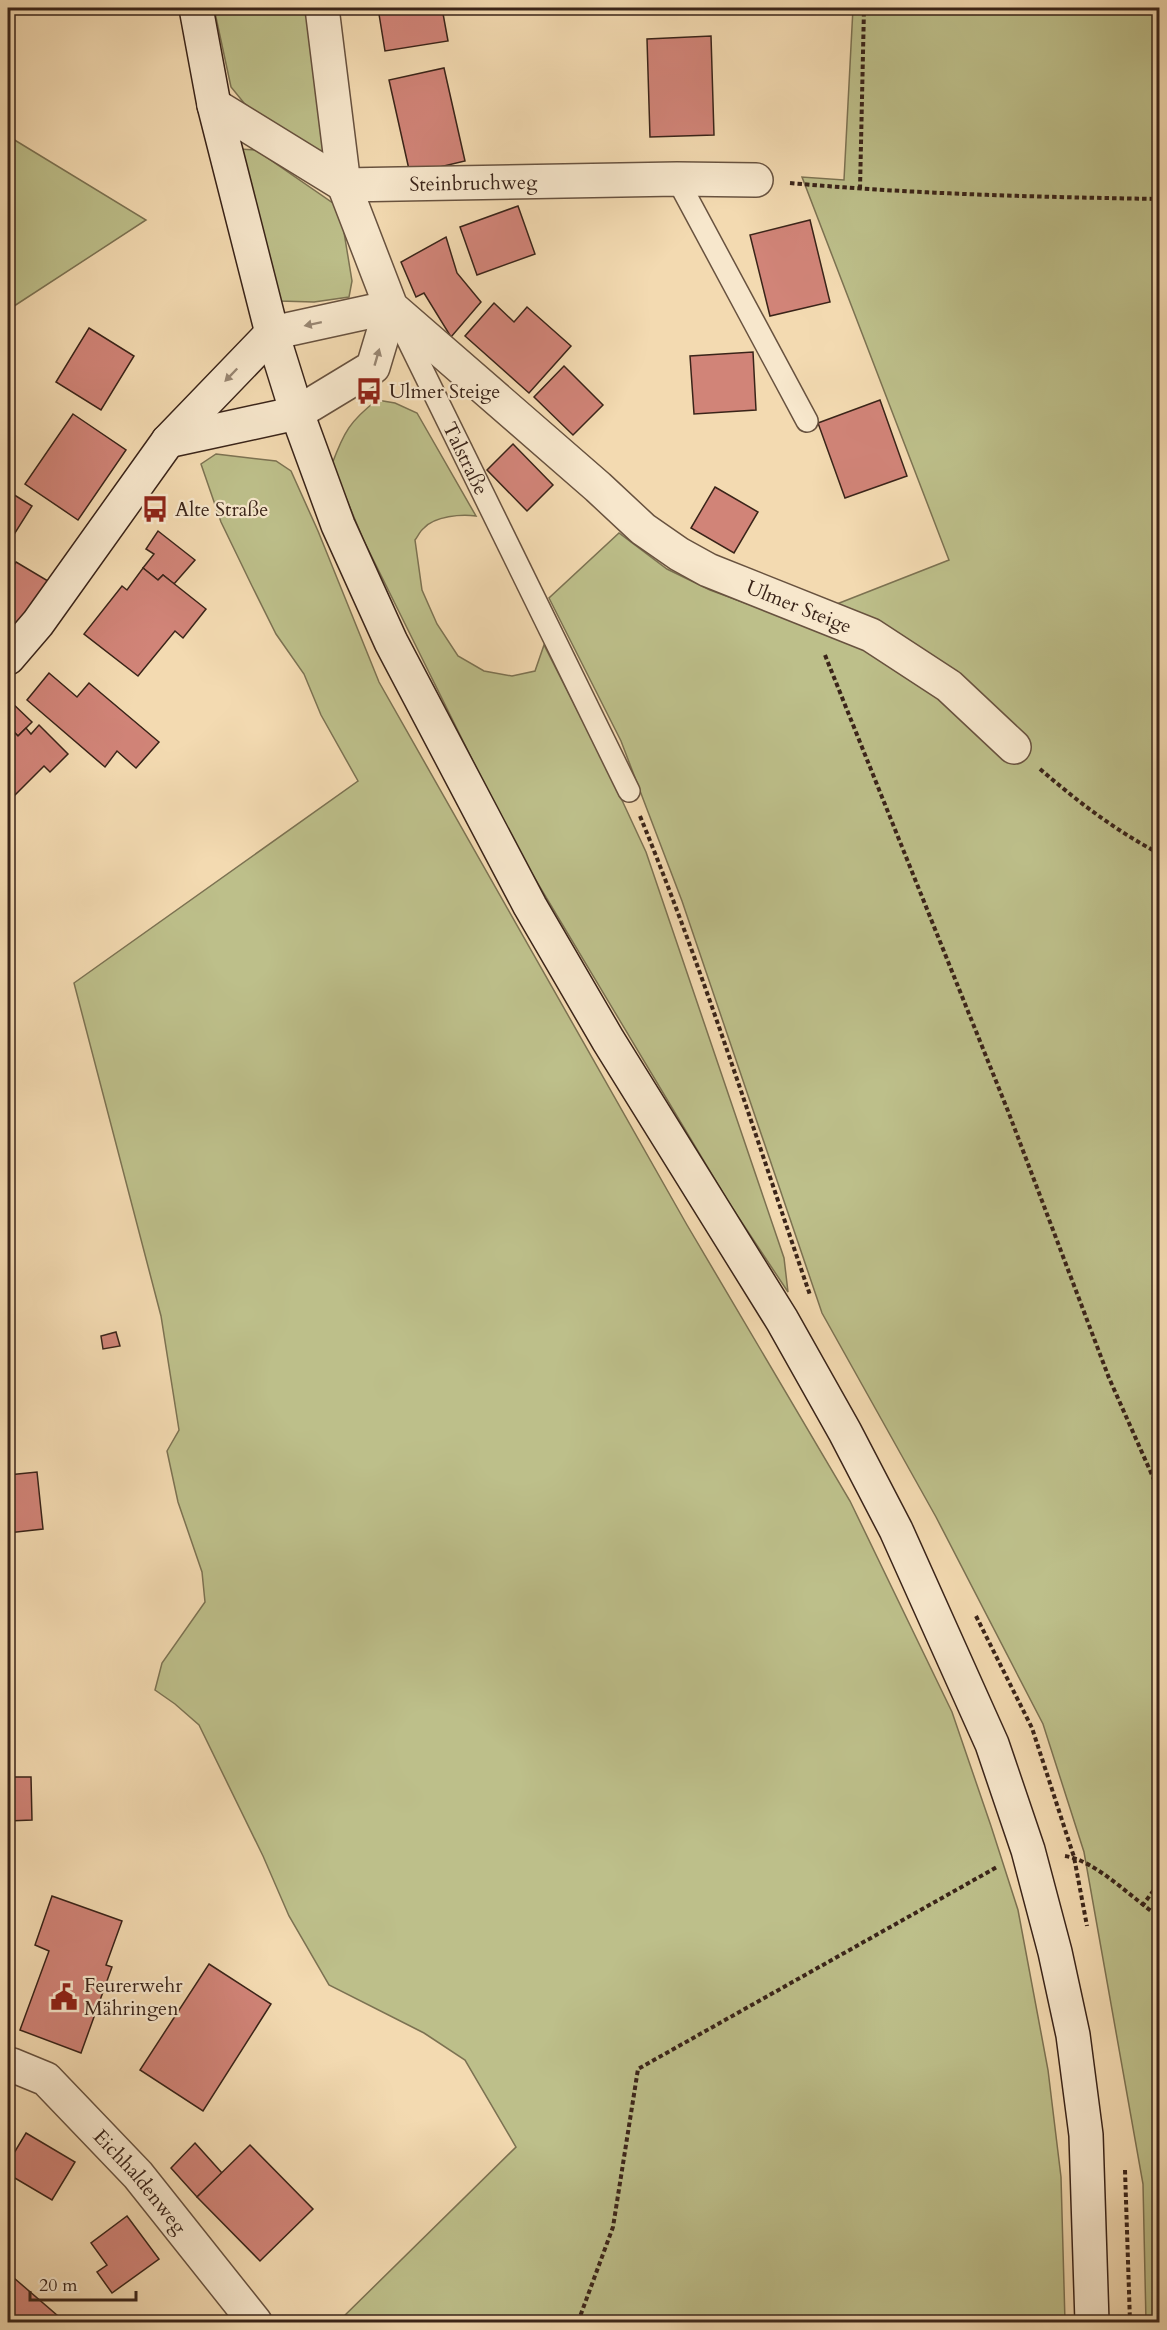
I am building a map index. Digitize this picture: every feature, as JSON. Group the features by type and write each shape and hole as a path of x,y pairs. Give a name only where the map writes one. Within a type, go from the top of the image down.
{"street":[{"path":"196,8 214,105 272,333 297,413 338,525 391,642 519,885 608,1040 782,1320 896,1530 992,1744 1028,1850 1055,1952 1073,2035 1086,2135 1092,2322"},
{"name":"Talstraße","path":"322,8 344,185 391,307"},
{"path":"214,105 344,185"},
{"name":"Steinbruchweg","path":"344,185 677,179 756,180"},
{"path":"8,658 38,623 168,441 272,333 391,307 374,367 297,413 168,441"},
{"name":"Ulmer Steige","path":"391,307 598,487 642,529 678,554 708,570 871,636 950,686 1014,747"},
{"name":"Eichhaldenweg","path":"8,2065 46,2079 138,2175 255,2322"}],"lane":[{"path":"677,179 807,421"},
{"name":"Talstraße","path":"391,307 629,790"}],"path":[{"path":"860,189 864,8"},
{"path":"756,180 860,189 1013,196 1160,199"},
{"path":"807,609 1008,1111 1109,1378 1160,1493"},
{"path":"1014,747 1070,794 1133,840 1160,854"},
{"path":"578,2322 613,2227 638,2069 1028,1850 1074,1857 1111,1879 1142,1906 1160,1917"},
{"path":"1142,1906 1160,1882"}],"green space":[{"path":"214,8 314,8 332,166 309,156 244,103 231,87"},
{"path":"853,8 1159,8 1159,2322 1146,2322 1143,2184 1084,1852 1043,1724 936,1517 822,1313 682,901 621,741 549,598 619,533 667,569 710,590 799,623 819,611 949,560 802,177 844,180"},
{"path":"8,136 146,220 8,310"},
{"path":"239,149 256,150 340,208 352,281 349,297 314,302 279,301"},
{"path":"377,400 395,403 417,413 476,516 441,518 423,529 415,540 422,590 437,624 458,656 484,671 512,676 535,671 544,645 646,852 784,1258 788,1292 729,1203 513,842 363,539 332,464 349,428 360,414"},
{"path":"216,454 276,461 291,471 318,531 379,682 687,1225 850,1501 952,1712 1018,1910 1048,2070 1061,2177 1065,2322 338,2322 516,2147 465,2060 424,2033 329,1985 289,1916 263,1856 199,1725 155,1690 162,1663 205,1602 202,1572 178,1502 167,1451 179,1430 161,1316 74,983 358,781 321,715 304,674 276,634 221,522 201,464"}],"building":[{"path":"378,8 442,8 448,41 385,51"},
{"path":"711,36 714,135 650,137 647,39"},
{"path":"444,68 465,161 410,174 389,80"},
{"path":"518,206 535,254 477,275 460,227"},
{"path":"810,220 830,302 770,316 750,235"},
{"path":"446,237 457,273 481,302 451,337 424,293 416,297 401,262"},
{"path":"494,303 514,322 527,307 571,346 529,393 465,336"},
{"path":"89,328 134,356 101,410 56,382"},
{"path":"753,352 756,410 694,414 690,356"},
{"path":"564,366 603,405 573,435 534,397"},
{"path":"880,400 907,476 845,498 818,423"},
{"path":"73,414 126,450 78,520 25,484"},
{"path":"513,444 553,485 527,511 487,470"},
{"path":"715,487 758,512 734,553 691,528"},
{"path":"8,491 32,506 8,544"},
{"path":"158,531 195,560 174,584 163,575 158,580 143,568 154,554 146,549"},
{"path":"16,562 48,581 16,635 8,629 8,577"},
{"path":"143,568 158,580 163,575 206,609 183,638 175,631 138,676 84,634 122,586 127,590"},
{"path":"49,673 77,697 89,683 159,742 136,768 117,751 105,767 27,700"},
{"path":"10,701 32,722 18,736 8,726"},
{"path":"39,725 68,754 50,772 44,766 8,802 8,726 18,736 26,728 31,734"},
{"path":"116,1332 120,1346 103,1349 101,1336"},
{"path":"37,1472 43,1529 8,1533 8,1475"},
{"path":"14,1755 14,1777 31,1777 32,1820 8,1821 8,1756"},
{"path":"52,1896 122,1921 106,1965 112,1967 81,2053 20,2030 49,1951 35,1945"},
{"path":"209,1964 271,2004 203,2111 140,2070"},
{"path":"26,2133 75,2162 52,2200 8,2174 8,2163"},
{"path":"195,2143 222,2173 197,2197 171,2168"},
{"path":"250,2145 313,2209 260,2261 197,2197"},
{"path":"127,2216 159,2259 112,2293 97,2272 107,2265 91,2243"},
{"path":"14,2278 65,2322 8,2322 8,2286"}],"place":[{"name":"Ulmer Steige","path":"369,391"},
{"name":"Alte Straße","path":"155,509"},
{"name":"Feurerwehr Mähringen","path":"64,1997"}]}
